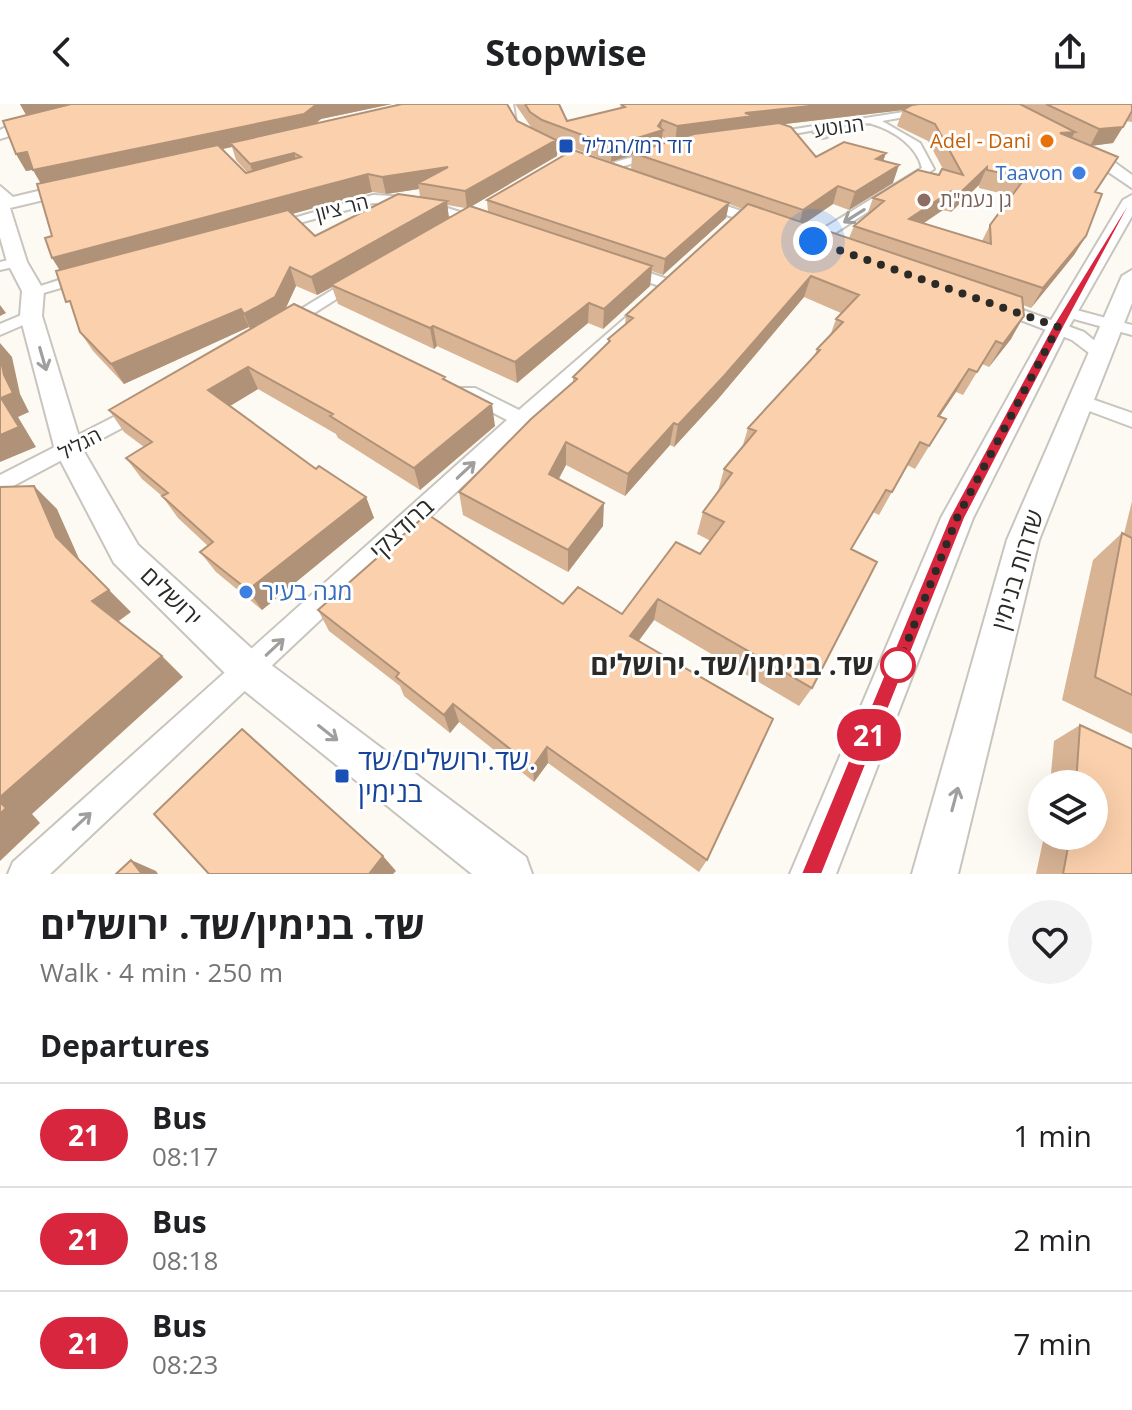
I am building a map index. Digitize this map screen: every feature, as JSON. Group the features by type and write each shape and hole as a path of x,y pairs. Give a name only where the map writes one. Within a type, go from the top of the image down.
{"main road":[{"path":"492,104 506,104"},
{"path":"1098,158 1132,165"},
{"path":"1098,158 1132,183"},
{"path":"1,201 103,182"},
{"path":"813,874 957,518 1132,200"},
{"name":"ירושלים","path":"1,201 20,284 69,450 126,554 249,671 509,874"},
{"name":"שדרות בנימין","path":"935,874 1023,540 1080,401 1116,337 1132,276"}],"street":[{"path":"506,104 511,122 519,132 572,156 629,176"},
{"name":"הנוטע","path":"753,138 819,134 974,104"},
{"path":"813,241 928,169 926,153 914,142 876,122"},
{"path":"615,172 619,164 677,148"},
{"path":"550,169 572,156"},
{"path":"1098,158 1132,176"},
{"path":"686,196 785,231"},
{"name":"הר ציון","path":"255,231 373,199 412,201 495,226"},
{"path":"440,232 491,202"},
{"path":"721,235 742,215"},
{"path":"799,236 828,246"},
{"name":"ברודצקי","path":"25,874 689,264"},
{"path":"611,265 668,284"},
{"path":"0,330 20,284 107,271"},
{"path":"265,336 312,316 372,272"},
{"path":"986,302 1064,320 1116,337"},
{"path":"1064,320 1116,337"},
{"path":"454,386 521,419"},
{"name":"הגליל","path":"0,485 157,400"},
{"path":"1080,401 1132,420"}],"building":[{"path":"71,104 317,104 304,114 33,170 27,152 16,154 3,121"},
{"path":"402,104 507,104 517,121 556,140 465,191 418,183 448,167 382,177 368,174 52,258 45,238 52,236 37,184 218,145 246,173 301,157 294,153 250,164 230,143"},
{"path":"525,104 559,104 567,121 625,107 621,104 828,104 745,113 753,116 677,126 662,120 658,126 663,130 612,146 542,120"},
{"path":"1020,104 1075,132 1060,133 1118,157 1095,192 1102,194 1086,236 1043,288 854,226 884,201 873,198 918,170 939,175 942,169 963,175 935,124 903,110 912,105","holes":["987,167 987,170 1025,178 990,225 991,244 909,219 951,191 959,194"]},
{"path":"1046,104 1132,104 1132,111 1123,127 1099,129"},
{"path":"779,123 791,127 816,157 844,142 886,153 876,159 899,165 855,192 838,186 803,210 633,153 694,134"},
{"path":"573,150 729,203 665,259 487,200"},
{"path":"398,194 447,201 311,277 290,267 275,297 244,314 241,309 111,364 80,332 56,271 288,210 315,236"},
{"path":"748,204 1022,297 1024,316 1003,344 996,341 977,372 969,369 938,416 946,419 929,446 920,442 892,492 886,490 851,549 877,562 812,688 658,599 630,636 773,719 707,860 547,747 533,767 453,704 444,715 396,677 399,673 318,610 427,514 563,604 578,587 622,614 676,542 700,554 724,522 703,512 732,473 724,469 756,431 748,428 820,350 817,349 843,322 836,319 859,295 811,276 724,376 678,425 674,423 628,474 566,442 549,474 604,503 568,550 459,492 531,419 577,379 573,377 610,341 608,339 633,318 626,315"},
{"path":"470,206 652,266 604,309 589,303 515,362 331,285"},
{"path":"294,304 445,377 443,379 492,404 414,468 330,416 333,414 248,367 208,390 316,469 319,466 366,497 248,590 200,552 213,542 162,496 168,493 126,458 152,442 109,410"},
{"path":"0,356 4,375 13,393 1,398 19,427 0,435"},
{"path":"34,486 56,537 109,590 92,601 162,656 0,797 0,487"},
{"path":"1122,533 1132,538 1132,695 1095,677"},
{"path":"1080,725 1132,749 1132,874 1063,874 1067,850 1108,850 1108,770 1077,770"},
{"path":"242,729 383,856 369,874 209,874 154,814"},
{"path":"131,860 142,874 116,874"}],"bus line":[{"name":"21","path":"813,874 957,518 1058,327 1069,313 1132,200"}],"place":[{"name":"Adel - Dani","path":"1047,141"},
{"name":"דוד רמז/הגליל","path":"566,146"},
{"name":"Taavon","path":"1079,173"},
{"name":"גן נעמ\"ת","path":"924,200"},
{"name":"מגה בעיר","path":"246,592"},
{"name":"שד. בנימין/שד. ירושלים","path":"898,665"},
{"name":"שד.ירושלים/שד. בנימין","path":"342,776"}],"route":[{"path":"813,241 1058,327 957,518 898,665"}]}
